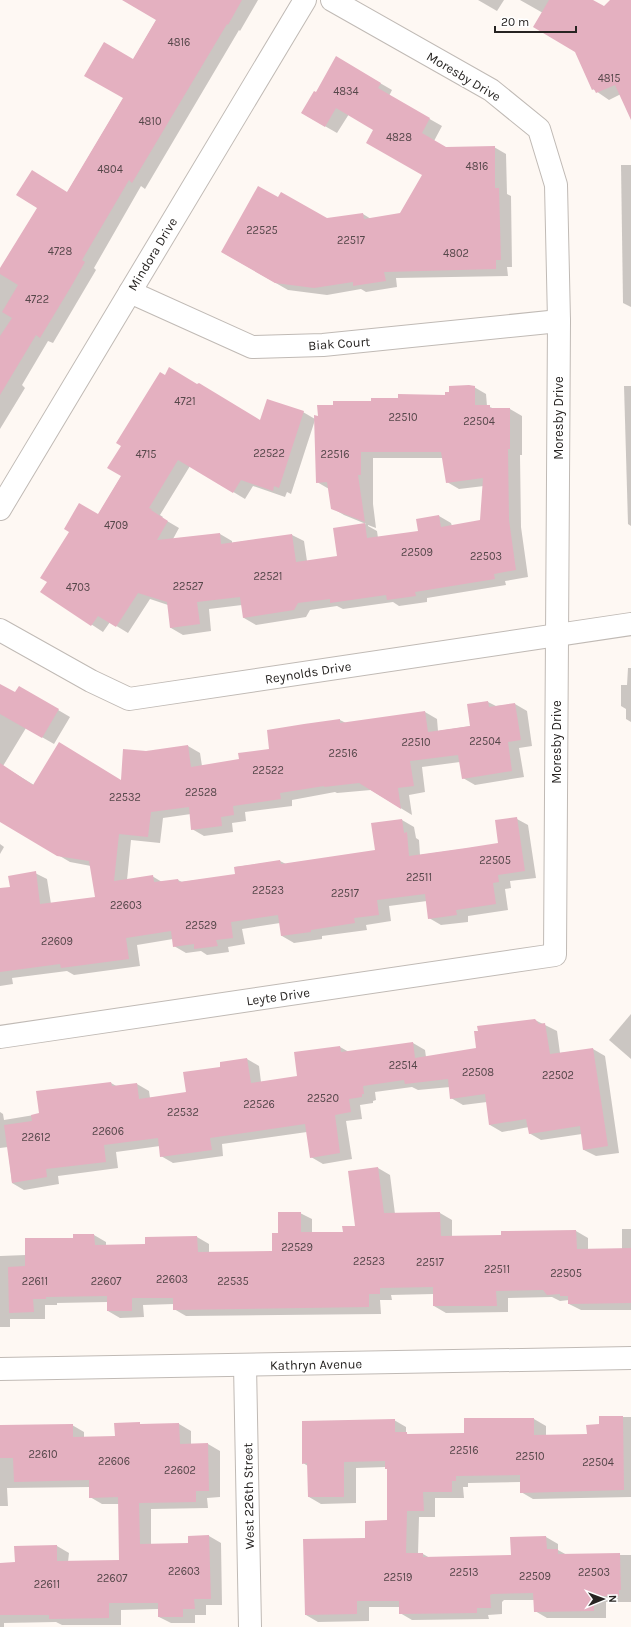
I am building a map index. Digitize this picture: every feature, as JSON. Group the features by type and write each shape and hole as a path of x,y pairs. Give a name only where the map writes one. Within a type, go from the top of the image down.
{"street":[{"name":"Mindora Drive","path":"0,509 305,0"},
{"name":"Moresby Drive","path":"332,0 491,90 539,129 556,185 559,321 555,955"},
{"name":"Biak Court","path":"130,292 252,346 324,345 559,321"},
{"name":"Reynolds Drive","path":"0,630 91,681 129,699 631,624"},
{"name":"Leyte Drive","path":"0,1037 555,955"},
{"name":"Kathryn Avenue","path":"0,1370 631,1358"},
{"name":"West 226th Street","path":"245,1365 250,1627"}],"building":[{"path":"122,0 242,0 132,183 129,180 82,260 85,262 40,338 36,335 0,395 0,336 12,318 2,312 18,285 0,274 0,268 37,208 16,195 32,170 67,192 123,98 84,76 104,42 133,59 156,20"},
{"path":"549,0 593,0 604,6 610,0 631,0 631,120 615,85 596,93 594,89 592,90 575,52 533,27"},
{"path":"336,56 381,83 378,88 430,118 422,133 446,147 495,146 495,188 499,188 501,260 496,260 496,269 384,272 386,281 353,286 353,282 314,288 275,283 221,252 258,186 278,197 281,192 327,218 363,213 364,219 400,213 422,175 366,143 373,130 336,108 325,127 301,113 314,91 316,92"},
{"path":"169,367 197,384 199,383 260,420 267,399 304,411 279,488 274,486 273,491 241,480 233,493 178,460 149,508 168,521 157,540 220,533 221,544 292,534 296,562 337,556 333,528 365,523 367,538 418,531 416,519 439,515 441,527 480,520 483,478 446,483 441,452 361,452 361,475 358,475 365,522 331,509 327,482 316,483 314,415 318,416 317,405 333,405 333,401 371,401 371,398 398,398 398,394 445,395 445,392 449,392 449,386 469,385 475,386 475,405 490,405 490,408 510,408 510,449 508,449 509,520 516,570 494,574 495,579 415,592 416,596 387,600 386,595 330,603 330,599 298,603 294,610 243,618 240,597 197,602 200,624 170,628 167,602 138,593 116,627 98,616 91,626 40,592 47,582 40,578 69,532 64,529 79,503 98,514 121,476 107,468 121,446 116,443 160,372 165,375"},
{"path":"0,684 15,692 19,686 59,709 42,738 0,714"},
{"path":"488,701 489,707 515,703 521,740 508,742 512,771 462,779 458,755 410,761 414,786 398,788 401,809 359,783 324,786 280,793 281,799 233,806 234,815 221,817 222,826 191,830 189,807 151,812 148,837 119,834 114,881 153,875 154,882 178,879 179,882 235,874 234,867 280,860 281,864 375,850 371,823 402,819 404,833 407,832 409,856 498,843 495,820 517,817 525,871 498,875 499,882 493,883 496,904 456,910 457,915 428,919 425,894 377,900 379,915 354,918 355,923 311,930 311,932 281,936 278,915 231,922 233,938 216,940 218,946 194,949 194,944 173,947 171,931 126,938 129,959 61,968 60,964 0,972 0,888 10,887 8,876 36,871 40,904 95,897 89,861 57,856 0,822 0,763 33,785 59,742 121,780 123,749 146,751 188,745 191,767 239,759 238,753 269,749 267,730 304,724 340,719 340,723 425,711 428,732 470,726 467,704"},
{"path":"535,1019 539,1024 545,1023 550,1054 593,1048 608,1146 583,1150 580,1126 529,1134 526,1119 489,1125 485,1094 450,1099 448,1079 405,1084 404,1080 363,1086 364,1094 362,1094 362,1097 349,1099 351,1112 335,1115 340,1153 310,1158 305,1124 210,1138 212,1150 160,1157 158,1138 104,1145 106,1162 46,1169 47,1177 12,1183 4,1125 32,1121 31,1115 39,1113 36,1091 111,1082 112,1086 137,1083 139,1099 186,1092 183,1072 220,1067 220,1062 247,1058 251,1083 297,1076 294,1052 340,1046 341,1052 413,1042 415,1058 476,1048 474,1031 478,1031 477,1026"},
{"path":"378,1167 384,1213 440,1212 441,1236 501,1235 501,1231 576,1230 577,1249 631,1248 631,1303 568,1304 568,1296 560,1296 560,1294 547,1295 543,1290 496,1291 497,1306 433,1306 433,1287 380,1288 380,1294 369,1294 369,1307 173,1310 173,1298 132,1298 132,1311 107,1311 107,1296 46,1297 46,1299 33,1299 34,1312 9,1313 8,1267 25,1266 25,1238 73,1238 73,1234 94,1234 95,1245 145,1244 145,1237 197,1236 198,1252 272,1251 272,1233 278,1233 278,1212 301,1212 301,1232 343,1232 342,1226 355,1226 348,1171"},
{"path":"599,1416 623,1416 624,1490 520,1493 520,1475 456,1476 456,1481 452,1481 452,1492 423,1492 424,1511 407,1511 406,1553 423,1553 423,1557 511,1555 510,1537 546,1536 547,1549 558,1549 558,1554 620,1553 621,1590 619,1590 619,1596 594,1596 594,1611 534,1612 533,1593 492,1594 490,1595 491,1608 477,1608 477,1613 399,1614 399,1601 357,1601 357,1614 305,1615 303,1539 365,1538 365,1521 387,1520 387,1469 385,1469 385,1461 344,1462 344,1497 308,1497 307,1463 302,1464 302,1421 395,1419 395,1432 407,1432 407,1434 464,1433 464,1418 534,1418 534,1435 587,1434 586,1425 599,1424"},
{"path":"140,1422 140,1424 179,1423 180,1444 208,1443 209,1491 196,1491 196,1502 139,1503 140,1544 188,1543 188,1536 209,1535 211,1599 194,1599 195,1609 183,1609 183,1617 158,1617 158,1603 109,1603 109,1618 49,1619 49,1615 0,1615 0,1563 15,1562 14,1546 57,1545 57,1561 119,1560 118,1497 89,1498 89,1480 14,1482 13,1458 0,1458 0,1425 73,1424 73,1437 115,1436 114,1423"}]}
